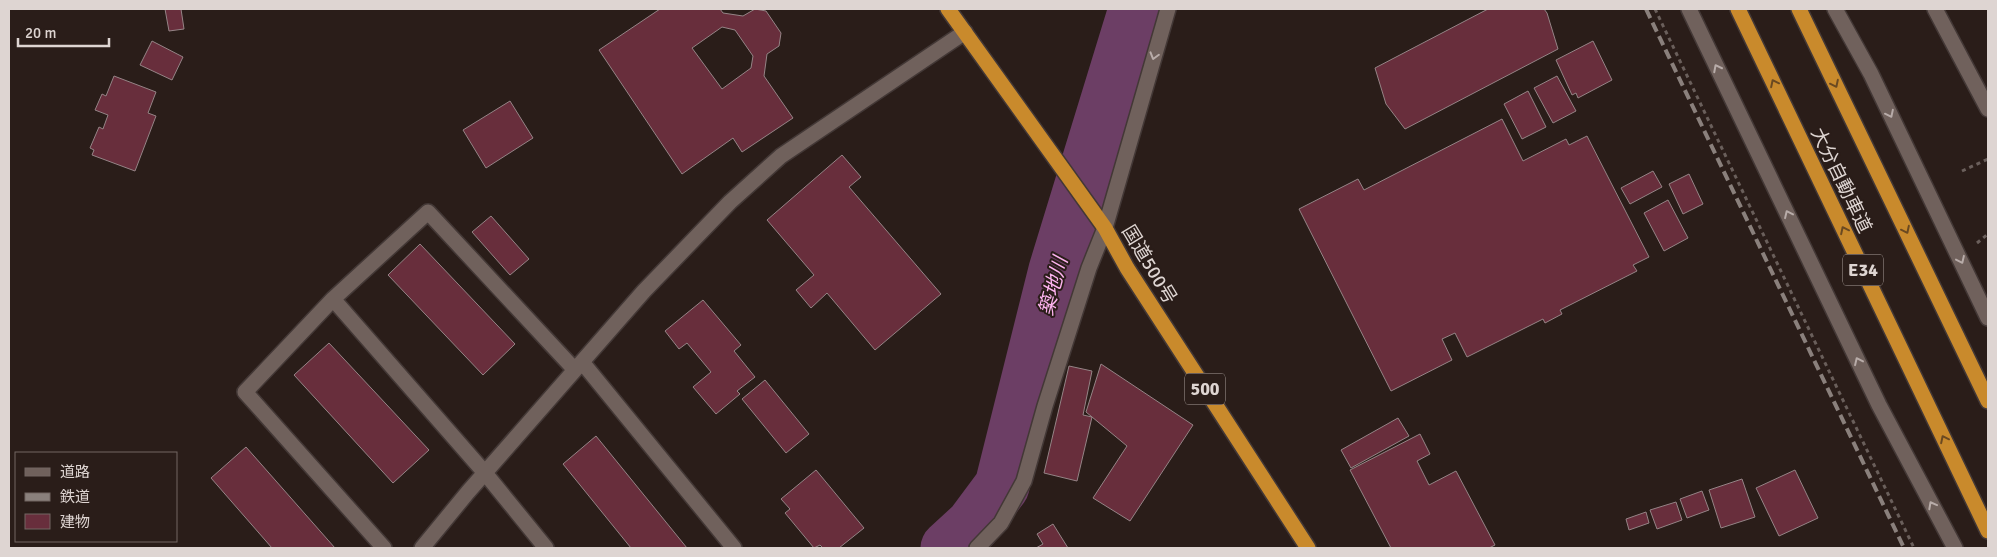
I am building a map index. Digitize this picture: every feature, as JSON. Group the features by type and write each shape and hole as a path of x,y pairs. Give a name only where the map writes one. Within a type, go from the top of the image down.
{"highway":[{"name":"国道500号","path":"948,9 1105,228 1127,268 1308,548"},
{"name":"大分自動車道","path":"1738,9 1988,531"},
{"name":"大分自動車道","path":"1799,9 1988,401"}],"street":[{"path":"977,548 1001,523 1024,481 1045,406 1089,268 1105,228 1168,9"},
{"path":"1689,9 1879,406 1956,548"},
{"path":"1835,9 1871,74 1988,318"},
{"path":"1935,9 1988,109"},
{"path":"422,548 644,291 704,229 781,156 965,32"},
{"path":"384,548 245,392 333,299 428,212 578,366 734,548"},
{"path":"333,299 485,473 546,548"}],"path":[{"path":"1655,9 1914,548"},
{"path":"1962,171 1988,160"}],"building":[{"path":"165,9 181,9 184,29 169,31"},
{"path":"660,9 720,9 723,13 743,16 755,9 766,11 781,33 779,46 767,54 764,76 793,118 742,152 733,138 682,174 599,50","holes":["722,27 735,30 753,56 751,68 722,89 692,48"]},
{"path":"1488,9 1544,9 1547,13 1558,49 1405,129 1386,104 1375,68"},
{"path":"152,41 183,57 172,80 140,65"},
{"path":"1593,41 1612,80 1578,98 1576,93 1572,95 1556,60"},
{"path":"114,76 156,92 148,113 156,116 135,171 92,155 94,150 90,148 99,127 103,129 108,115 95,110 102,94 106,96"},
{"path":"1557,76 1576,111 1553,123 1534,88"},
{"path":"1528,91 1546,127 1522,139 1504,104"},
{"path":"510,101 533,138 486,168 463,130"},
{"path":"1502,119 1523,161 1566,139 1569,145 1587,136 1649,257 1633,265 1637,271 1560,310 1562,314 1545,323 1543,319 1467,357 1455,333 1442,339 1452,360 1391,391 1299,209 1358,179 1364,190"},
{"path":"842,155 861,177 849,187 941,294 875,350 827,293 811,308 796,290 814,275 767,220"},
{"path":"1653,171 1662,187 1630,204 1621,188"},
{"path":"1689,174 1703,204 1683,214 1669,184"},
{"path":"1668,200 1688,238 1664,251 1644,213"},
{"path":"491,216 529,259 510,275 472,232"},
{"path":"420,244 515,344 483,375 388,275"},
{"path":"703,300 741,345 734,351 755,377 737,391 740,394 716,414 693,387 711,372 687,343 679,349 665,331"},
{"path":"329,343 429,450 393,483 294,375"},
{"path":"1101,364 1193,425 1130,521 1093,498 1127,446 1086,412"},
{"path":"1069,366 1092,371 1083,415 1092,417 1077,481 1044,473"},
{"path":"765,380 809,434 786,453 742,399"},
{"path":"1398,418 1409,436 1351,468 1341,450"},
{"path":"1420,434 1430,454 1417,461 1429,485 1456,471 1495,545 1489,548 1391,548 1350,470"},
{"path":"596,436 687,548 631,548 563,464"},
{"path":"246,447 335,548 272,548 211,478"},
{"path":"816,470 864,528 839,548 823,548 820,545 814,548 785,513 790,509 781,499"},
{"path":"1795,470 1818,518 1779,536 1756,488"},
{"path":"1742,479 1755,517 1721,528 1709,490"},
{"path":"1702,491 1709,510 1687,518 1680,499"},
{"path":"1676,502 1682,520 1657,529 1650,510"},
{"path":"1646,512 1649,523 1629,530 1626,519"},
{"path":"1053,524 1068,548 1036,548 1043,544 1037,534"}],"waterway":[{"name":"築地川","path":"948,548 973,525 1002,486 1056,270 1136,9"}],"railway":[{"path":"1646,9 1904,548"}]}
